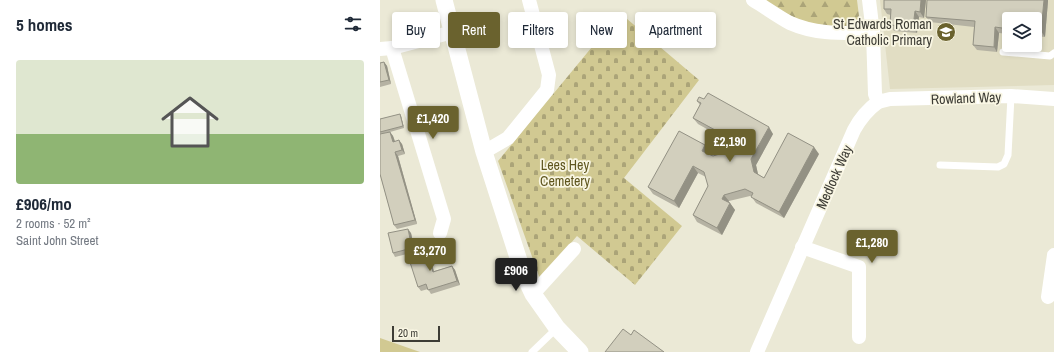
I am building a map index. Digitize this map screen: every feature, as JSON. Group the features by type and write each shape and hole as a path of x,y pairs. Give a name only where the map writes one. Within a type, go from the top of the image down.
{"street":[{"path":"444,0 448,14"},
{"path":"484,152 508,138 547,90 549,75 529,0"},
{"path":"753,0 775,15 806,29 820,32 873,33"},
{"path":"869,0 873,33 875,94 878,102"},
{"path":"440,233 444,219 386,49 448,33"},
{"path":"457,48 484,152 523,273 533,294 557,328 580,352"},
{"name":"Rowland Way","path":"878,102 890,98 1011,96 1054,99"},
{"name":"Medlock Way","path":"757,352 854,130 870,107 878,102"},
{"path":"802,247 859,267 859,338"},
{"path":"533,294 574,249"},
{"path":"1048,298 1054,255"}],"lane":[{"path":"1003,52 1050,56 1054,53"},
{"path":"940,165 998,167 1004,164 1008,155 1011,96"},
{"path":"532,352 557,328"}],"shaded area":[{"name":"St Edwards Roman Catholic Primary","path":"880,0 1054,0 1054,85 890,89"}],"green space":[{"path":"764,0 857,0 860,24 849,28 823,28 797,19"},
{"name":"Lees Hey Cemetery","path":"627,19 635,26 635,48 661,48 699,80 624,178 682,226 635,285 577,236 540,279 498,161 591,48 627,48"},
{"path":"380,338 420,352 380,352"}],"building":[{"path":"884,0 921,0 920,12 915,11 913,27 890,25 891,9 884,9"},
{"path":"927,0 1044,0 1042,21 1042,12 1002,12 1002,28 995,27 994,47 973,45 975,21 926,17"},
{"path":"384,62 389,80 380,82 380,63"},
{"path":"708,93 769,127 751,159 754,172 764,178 788,133 814,147 779,212 751,197 753,193 745,189 724,195 722,199 730,203 717,228 693,215 708,186 704,172 693,166 674,201 648,187 679,131 705,145 702,151 713,156 736,149 739,143 693,118 701,103 697,101 699,97 704,99"},
{"path":"400,114 403,126 380,132 380,119"},
{"path":"390,132 393,142 399,140 402,150 395,152 415,220 394,225 380,174 380,134"},
{"path":"408,229 412,248 393,253 388,233"},
{"path":"426,251 433,272 452,266 457,281 428,290 426,284 418,287 408,256"},
{"path":"623,329 631,335 634,330 664,352 605,352"}],"place":[{"name":"St Edwards Roman Catholic Primary","path":"946,32"}]}
